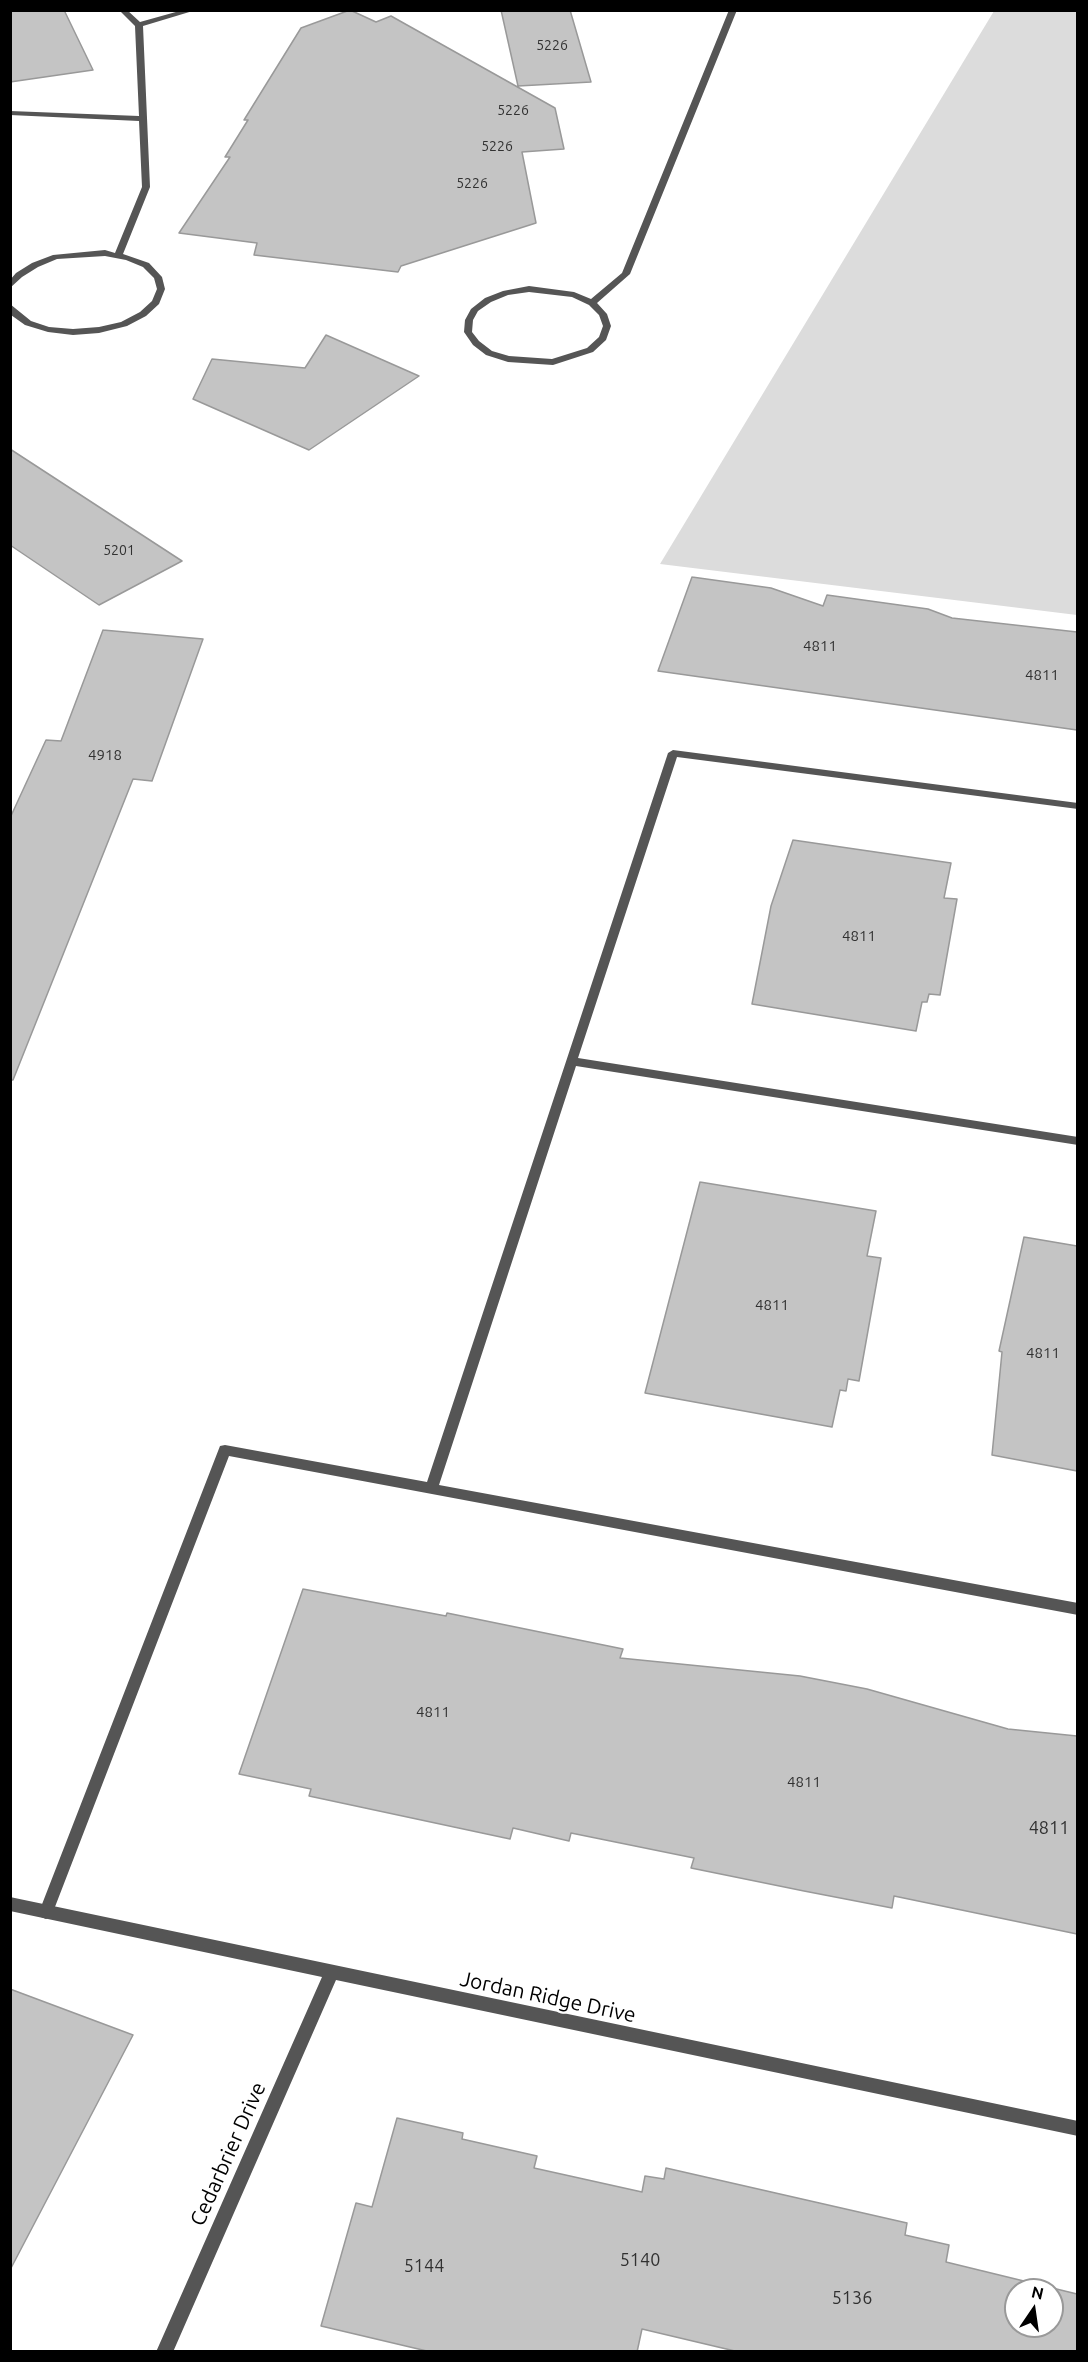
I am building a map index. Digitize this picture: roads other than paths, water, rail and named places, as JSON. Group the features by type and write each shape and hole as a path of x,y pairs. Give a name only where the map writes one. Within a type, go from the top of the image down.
{"street":[{"path":"118,256 146,187 139,25 122,10"},
{"path":"139,25 193,10"},
{"path":"592,303 626,274 733,10"},
{"path":"10,113 143,119"},
{"path":"10,286 19,275 35,265 56,257 80,253 118,256 146,265 158,277 161,289 156,303 143,314 124,324 99,330 73,332 48,329 28,323 14,313 10,306"},
{"path":"529,289 552,290 574,295 592,303 603,314 607,326 603,338 590,350 553,362 508,359 489,352 476,343 468,332 469,320 475,309 488,300 506,293 529,289"},
{"path":"431,1489 673,753 1077,806"},
{"path":"572,1061 1077,1141"},
{"path":"46,1912 225,1450 1077,1609"},
{"name":"Jordan Ridge Drive","path":"10,1904 1077,2129"},
{"name":"Cedarbrier Drive","path":"164,2352 331,1973"}]}
